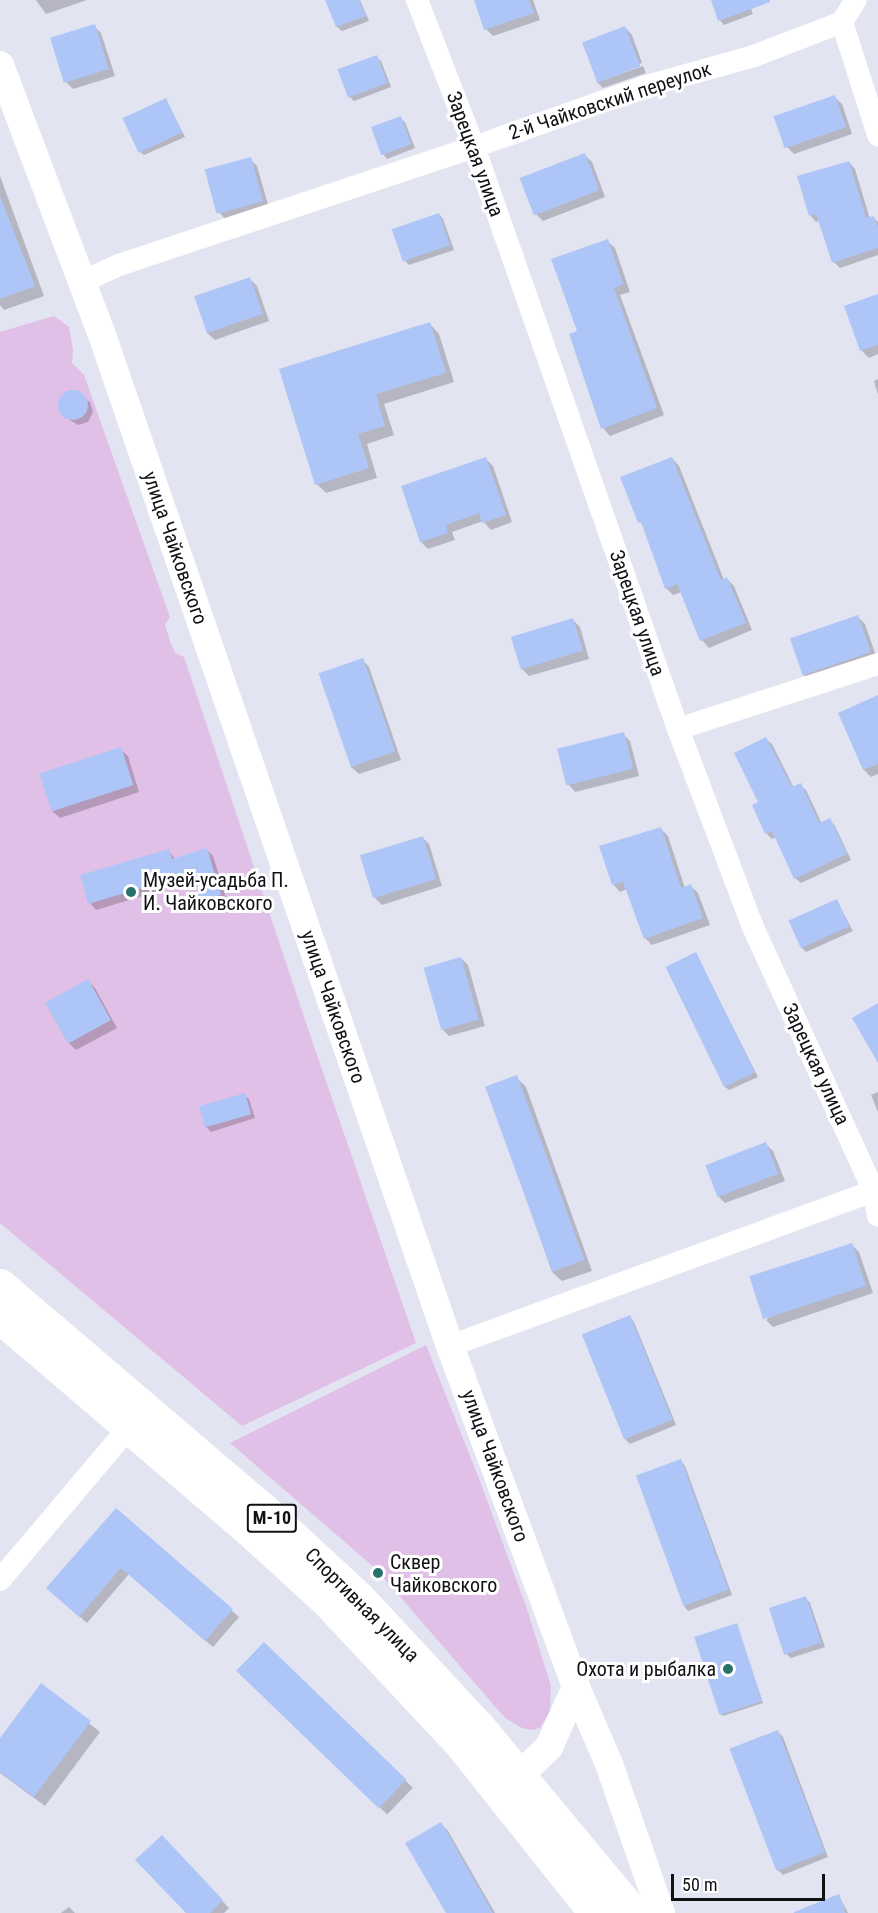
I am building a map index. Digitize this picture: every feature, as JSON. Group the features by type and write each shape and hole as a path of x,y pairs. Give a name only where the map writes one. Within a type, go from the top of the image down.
{"highway":[{"name":"Спортивная улица","path":"0,1285 269,1515 350,1590 443,1686 511,1784 595,1913"},
{"name":"Спортивная улица","path":"0,1317 130,1426 328,1602 453,1735 511,1784 633,1913"}],"street":[{"name":"Зарецкая улица","path":"417,0 474,147 678,729 752,925 876,1190 878,1216"},
{"path":"856,0 842,22 878,135"},
{"name":"2-й Чайковский переулок","path":"82,282 119,265 474,147 643,87 754,56 842,22"},
{"name":"улица Чайковского","path":"0,65 82,282 450,1346 576,1687 609,1764 661,1913"},
{"path":"678,729 878,664"},
{"path":"450,1346 876,1190"},
{"path":"0,1581 130,1426"},
{"path":"511,1784 549,1747 576,1687"}],"shaded area":[{"name":"Музей-усадьба П. И. Чайковского","path":"54,316 69,327 73,350 72,363 84,375 170,617 165,625 170,641 175,653 184,657 416,1343 242,1426 0,1223 0,332"},
{"path":"426,1345 480,1481 527,1609 551,1686 550,1711 540,1728 531,1730 522,1728 505,1718 375,1568 230,1443"}],"building":[{"path":"325,0 359,0 366,16 336,27"},
{"path":"474,0 529,0 534,13 484,30"},
{"path":"711,0 770,0 770,2 718,21"},
{"path":"95,24 109,69 64,83 50,38"},
{"path":"625,26 640,66 597,83 582,42"},
{"path":"377,55 387,83 348,98 338,69"},
{"path":"835,95 846,127 785,148 774,116"},
{"path":"166,98 182,132 139,153 122,118"},
{"path":"401,116 411,144 381,155 371,127"},
{"path":"585,153 599,190 534,215 520,178"},
{"path":"251,157 263,201 217,214 205,169"},
{"path":"849,161 866,218 874,216 878,227 878,248 832,263 816,214 809,216 797,176"},
{"path":"0,196 35,286 0,299"},
{"path":"439,213 450,245 403,261 392,229"},
{"path":"608,239 623,284 614,288 657,408 601,429 569,334 577,331 551,259"},
{"path":"250,277 263,314 207,333 194,296"},
{"path":"878,294 878,345 860,351 844,306"},
{"path":"430,322 446,373 376,394 385,426 358,434 369,468 315,485 279,369"},
{"path":"73,390 84,394 88,405 84,416 73,420 62,416 58,405 62,394"},
{"path":"486,457 506,515 482,523 479,513 446,525 448,533 420,542 401,486"},
{"path":"672,457 721,580 727,577 746,623 700,641 677,584 665,589 641,522 638,523 620,477"},
{"path":"858,615 871,652 803,675 790,638"},
{"path":"573,618 583,651 521,670 511,637"},
{"path":"363,658 395,752 351,767 319,673"},
{"path":"878,695 878,764 863,770 838,713"},
{"path":"624,732 633,769 566,786 557,749"},
{"path":"766,737 792,787 801,783 819,823 830,818 847,854 794,879 772,831 765,834 752,805 758,802 734,753"},
{"path":"121,747 133,785 52,812 39,774"},
{"path":"661,827 681,888 691,884 703,918 644,939 623,882 612,885 599,846"},
{"path":"423,836 436,879 373,898 360,855"},
{"path":"207,848 221,895 200,901 192,873 88,904 80,875 169,849 172,859"},
{"path":"837,899 849,926 801,948 789,921"},
{"path":"696,952 755,1072 724,1087 665,967"},
{"path":"461,957 479,1019 441,1030 424,968"},
{"path":"88,979 111,1020 68,1044 45,1003"},
{"path":"878,1003 878,1063 852,1018"},
{"path":"517,1075 584,1260 552,1272 485,1087"},
{"path":"245,1093 251,1114 205,1127 199,1106"},
{"path":"766,1142 778,1174 718,1197 705,1165"},
{"path":"852,1243 866,1286 763,1319 749,1276"},
{"path":"630,1315 672,1420 624,1439 582,1334"},
{"path":"681,1459 729,1590 683,1606 636,1475"},
{"path":"116,1508 233,1609 205,1641 121,1568 79,1617 46,1588"},
{"path":"806,1596 821,1643 784,1655 769,1608"},
{"name":"Охота и рыбалка","path":"737,1623 762,1701 720,1715 694,1637"},
{"path":"264,1642 406,1780 379,1808 236,1671"},
{"path":"41,1683 91,1721 34,1797 0,1772 0,1738"},
{"path":"778,1730 825,1852 776,1871 729,1749"},
{"path":"441,1822 493,1913 446,1913 405,1843"},
{"path":"162,1835 223,1900 210,1913 186,1913 135,1860"},
{"path":"839,1894 846,1913 794,1913 794,1912"}],"place":[{"name":"Музей-усадьба П. И. Чайковского","path":"131,892"},
{"name":"Сквер Чайковского","path":"378,1573"},
{"name":"Охота и рыбалка","path":"728,1669"}]}
